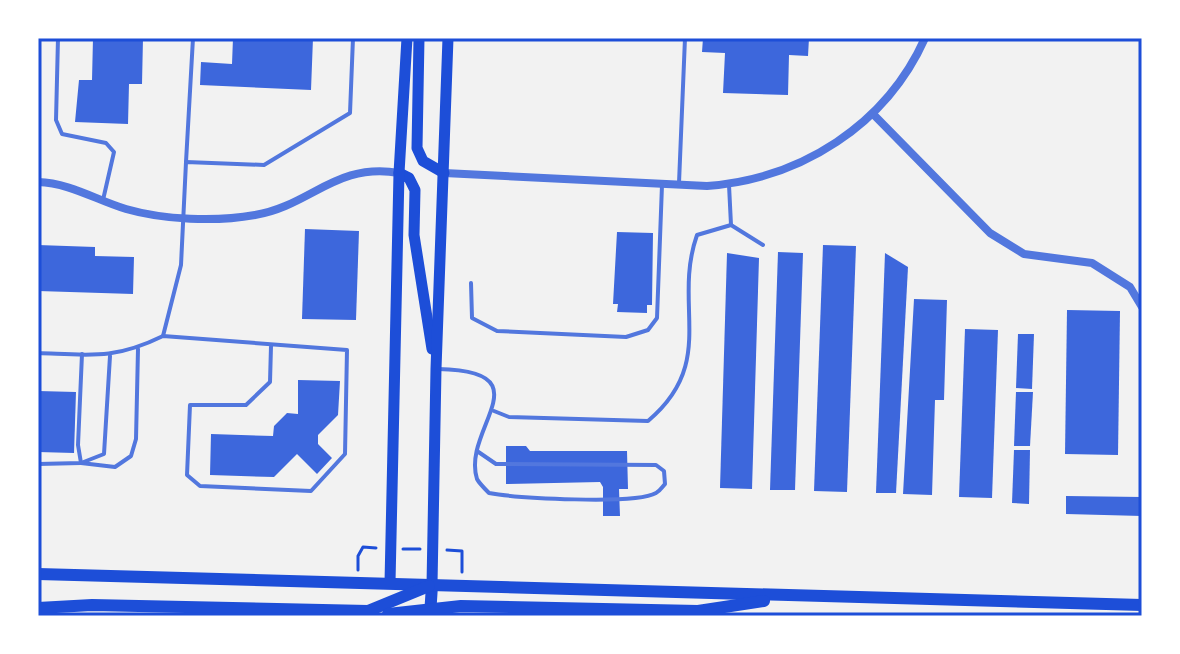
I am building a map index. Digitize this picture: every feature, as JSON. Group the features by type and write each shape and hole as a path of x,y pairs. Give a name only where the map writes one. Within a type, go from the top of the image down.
{"main road":[{"path":"388,612 399,173 407,38"},
{"path":"419,38 417,148 423,161 444,173"},
{"path":"430,613 448,38"},
{"path":"399,173 409,178 415,190 414,235 436,369"},
{"path":"38,574 1142,605"},
{"path":"388,612 432,585"},
{"path":"38,608 92,605 430,613 503,606 698,611 798,596"}],"street":[{"path":"444,173 679,186 729,185 784,170 817,154 874,115 909,68 925,38"},
{"path":"874,115 990,233 1024,254 1092,263 1130,287 1142,307"},
{"path":"38,182 61,184 131,210 184,217 257,215 286,206 340,176 369,171 399,173"}],"lane":[{"path":"58,38 56,120 62,134 106,143 114,152 103,200"},
{"path":"163,336 181,265 193,38"},
{"path":"186,162 264,165 350,113 353,38"},
{"path":"679,186 685,38"},
{"path":"471,283 472,318 497,331 626,337 648,330 657,318 662,185"},
{"path":"729,185 731,225"},
{"path":"494,411 509,417 648,421 679,386 688,366 691,253 697,235 731,225 763,245"},
{"path":"38,353 110,356 138,349 163,336 347,350 345,454 311,491 200,486 187,475 190,405 246,405 270,382 271,346"},
{"path":"38,464 81,463 115,467 131,456 136,439 138,349"},
{"path":"81,463 78,445 82,354"},
{"path":"81,463 104,454 110,356"},
{"path":"436,369 474,372 487,380 495,394 494,411 483,428 477,451 477,479 489,493 516,498 637,498 657,493 665,484 664,471 656,465 496,464 477,451"}],"building":[{"path":"93,38 143,38 142,84 129,84 128,124 75,122 79,80 92,80"},
{"path":"233,38 313,38 311,90 200,85 201,62 232,64"},
{"path":"703,38 809,38 808,56 789,55 788,95 723,93 725,53 702,52"},
{"path":"305,229 359,231 356,320 302,319"},
{"path":"617,232 653,233 652,305 647,305 647,313 617,312 618,304 613,304"},
{"path":"38,245 95,247 95,256 134,257 133,294 38,291"},
{"path":"823,245 856,246 847,492 814,491"},
{"path":"778,252 803,253 795,490 770,490"},
{"path":"727,253 759,258 752,489 720,488"},
{"path":"885,253 908,267 896,493 876,493"},
{"path":"914,299 947,300 944,400 935,400 932,495 903,494"},
{"path":"1067,310 1120,311 1118,455 1065,454"},
{"path":"965,329 998,330 992,498 959,497"},
{"path":"1018,334 1034,334 1032,389 1016,388"},
{"path":"298,380 340,381 338,415 318,435 318,444 332,458 317,474 297,454 274,477 210,475 211,434 273,436 274,426 287,413 298,414"},
{"path":"38,391 76,392 74,453 38,452"},
{"path":"1016,392 1033,392 1030,446 1014,446"},
{"path":"506,446 526,446 530,451 627,451 628,489 619,489 620,516 603,516 603,487 600,482 506,484"},
{"path":"1014,450 1030,450 1029,504 1012,503"},
{"path":"1066,496 1142,497 1142,516 1066,514"}]}
